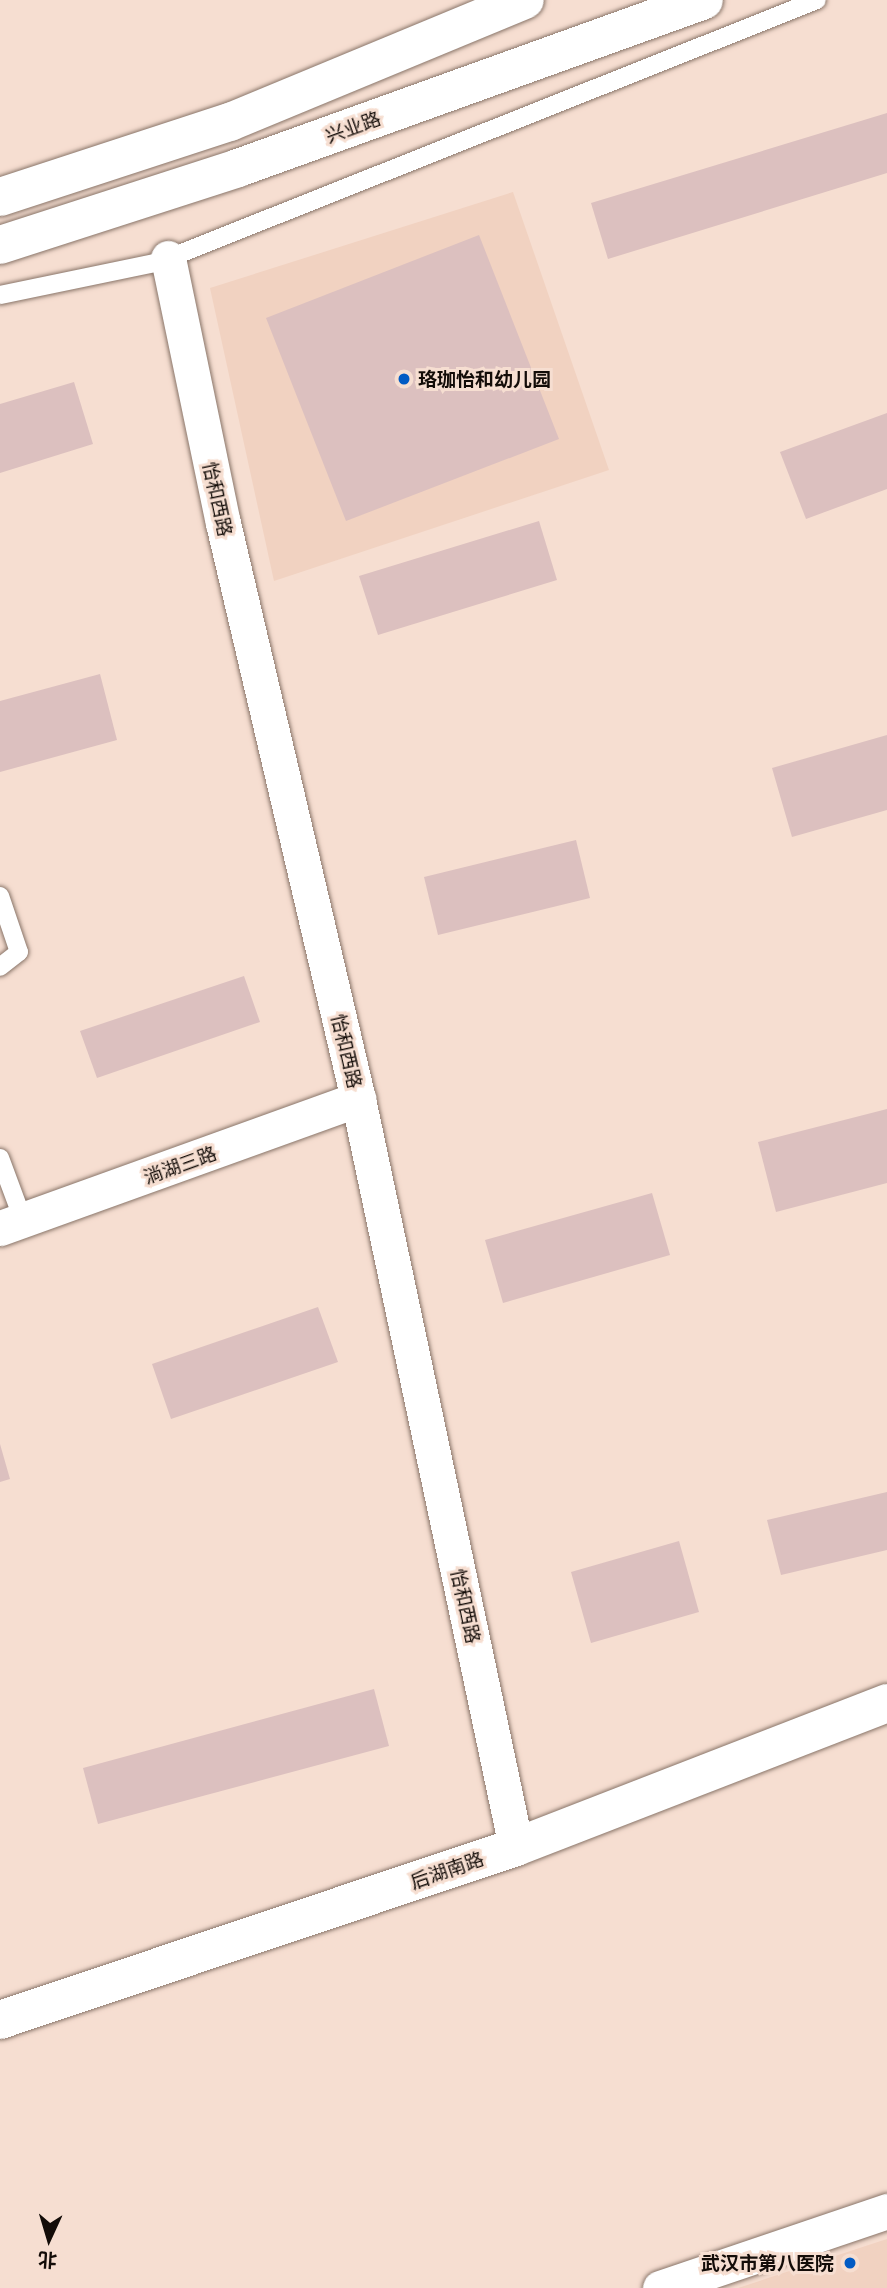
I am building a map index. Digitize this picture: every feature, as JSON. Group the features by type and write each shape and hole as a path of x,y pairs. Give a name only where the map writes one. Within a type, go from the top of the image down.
{"main road":[{"path":"0,198 230,122 525,0"},
{"name":"兴业路","path":"0,245 238,168 704,0"},
{"name":"后湖南路","path":"0,2020 516,1847 887,1703"}],"street":[{"name":"怡和西路","path":"168,258 223,523 358,1099 516,1847"},
{"name":"淌湖三路","path":"11,1224 358,1099"},
{"path":"660,2288 887,2211"}],"lane":[{"path":"0,295 168,258 817,0"},
{"path":"0,896 19,952 0,967"},
{"path":"0,1158 11,1224"}],"shaded area":[{"name":"珞珈怡和幼儿园","path":"513,192 609,470 274,581 210,288"},
{"name":"武汉市第八医院","path":"887,2239 887,2288 738,2288"}],"building":[{"path":"887,113 887,173 608,259 591,203"},
{"path":"479,235 559,439 346,521 266,318"},
{"path":"74,382 93,444 0,473 0,404"},
{"path":"887,413 887,489 806,519 780,452"},
{"path":"539,521 557,580 378,635 359,576"},
{"path":"100,674 117,740 0,772 0,701"},
{"path":"887,735 887,810 792,837 772,768"},
{"path":"576,840 590,898 438,935 424,877"},
{"path":"244,976 260,1022 97,1078 80,1031"},
{"path":"887,1109 887,1183 776,1212 758,1142"},
{"path":"652,1193 670,1255 503,1303 485,1240"},
{"path":"318,1307 338,1362 171,1419 152,1364"},
{"path":"0,1444 10,1479 0,1482"},
{"path":"887,1492 887,1550 781,1575 767,1520"},
{"path":"679,1541 699,1612 591,1643 571,1572"},
{"path":"374,1689 389,1746 98,1824 83,1768"}],"place":[{"name":"珞珈怡和幼儿园","path":"404,379"},
{"name":"武汉市第八医院","path":"850,2263"}]}
